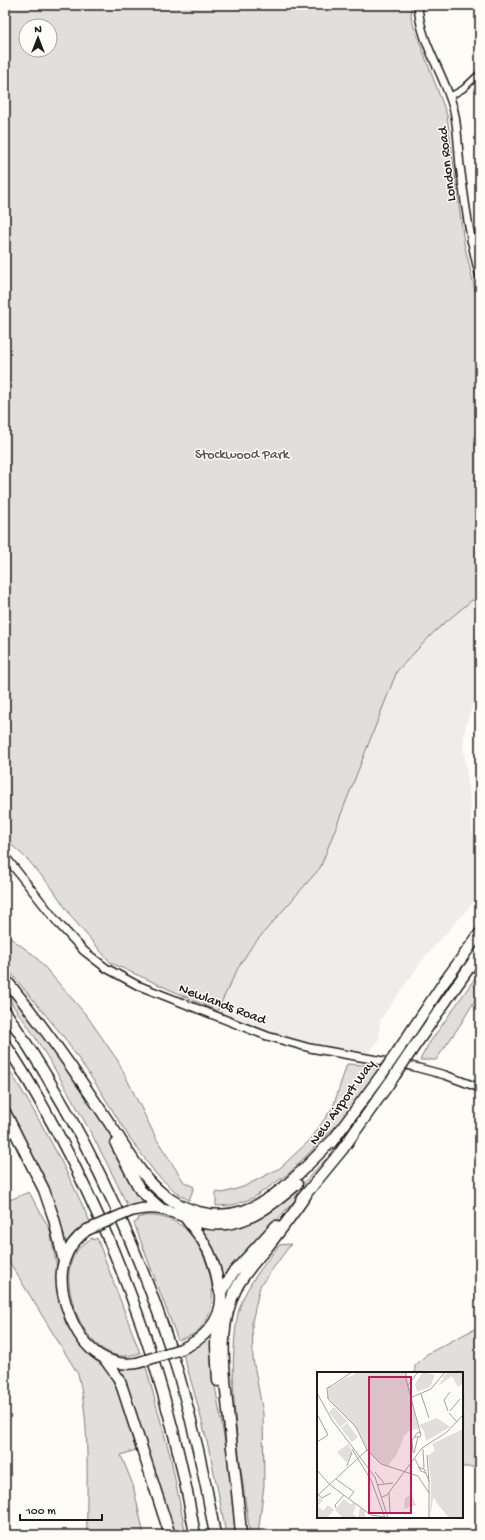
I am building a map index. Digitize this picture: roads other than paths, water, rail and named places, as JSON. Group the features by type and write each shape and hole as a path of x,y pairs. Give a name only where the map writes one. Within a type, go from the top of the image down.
{"highway":[{"name":"New Airport Way","path":"160,1208 202,1222 220,1224 243,1221 277,1202 312,1168 335,1138 382,1074 442,985 480,933"},
{"name":"New Airport Way","path":"221,1294 232,1274 306,1195 342,1150 480,952"},
{"path":"445,1004 480,963"},
{"path":"5,979 33,1013 63,1054 151,1183 182,1207 210,1214 227,1214 242,1211 272,1196 290,1182 335,1138"},
{"path":"5,1011 22,1036 79,1132 113,1200 134,1248 158,1312 179,1376 196,1441 216,1535"},
{"path":"5,1044 39,1098 61,1139 97,1212 118,1261 145,1333 164,1395 183,1470 195,1535"},
{"path":"97,1104 136,1183 144,1194 160,1208"},
{"path":"5,1112 44,1190 54,1219 64,1262"},
{"path":"240,1535 239,1508 232,1456 225,1382 224,1351 226,1320 232,1300 245,1275 290,1218 306,1195"},
{"path":"160,1208 144,1208 131,1211 87,1230 73,1242 62,1270 63,1290 70,1317 85,1342 92,1350 104,1358 119,1363 137,1363 181,1349 195,1342 204,1335 217,1316"},
{"path":"184,1216 209,1252 221,1294 217,1316 216,1346 218,1379 232,1456"},
{"path":"104,1358 119,1379 170,1535"}],"street":[{"name":"London Road","path":"418,5 419,23 425,41 450,96 456,120 460,164 471,240 480,277"},
{"path":"450,96 463,89 480,73"},
{"path":"471,240 480,238"},
{"name":"Newlands Road","path":"5,856 58,923 84,951 106,968 137,985 267,1036 310,1048 428,1070 480,1088"}],"park label":[{"name":"Stockwood Park","path":"242,455"}]}
